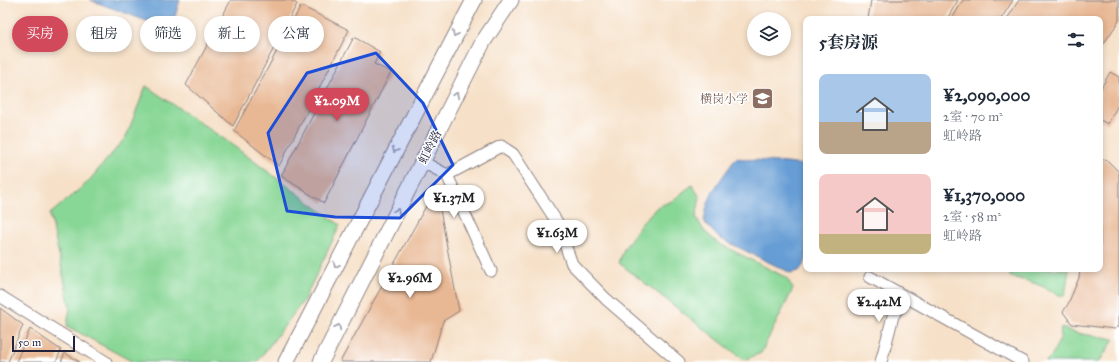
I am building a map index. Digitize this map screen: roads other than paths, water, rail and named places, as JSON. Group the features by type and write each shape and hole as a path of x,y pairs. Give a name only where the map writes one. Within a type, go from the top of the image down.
{"main road":[{"path":"286,362 474,0"},
{"name":"虹岭路","path":"321,362 483,42 511,0"}],"street":[{"path":"447,175 501,146 513,154 557,222 572,264 606,299 679,362"},
{"path":"422,162 447,175 491,271"},
{"path":"870,277 1023,362"},
{"path":"0,296 106,362"},
{"path":"883,361 893,316 905,297"}],"water":[{"path":"90,0 180,0 175,16 140,16 140,19"},
{"path":"736,158 803,165 803,265 799,271 791,273 719,238 704,222 711,195"}],"place":[{"name":"横岗小学","path":"763,99"}]}
